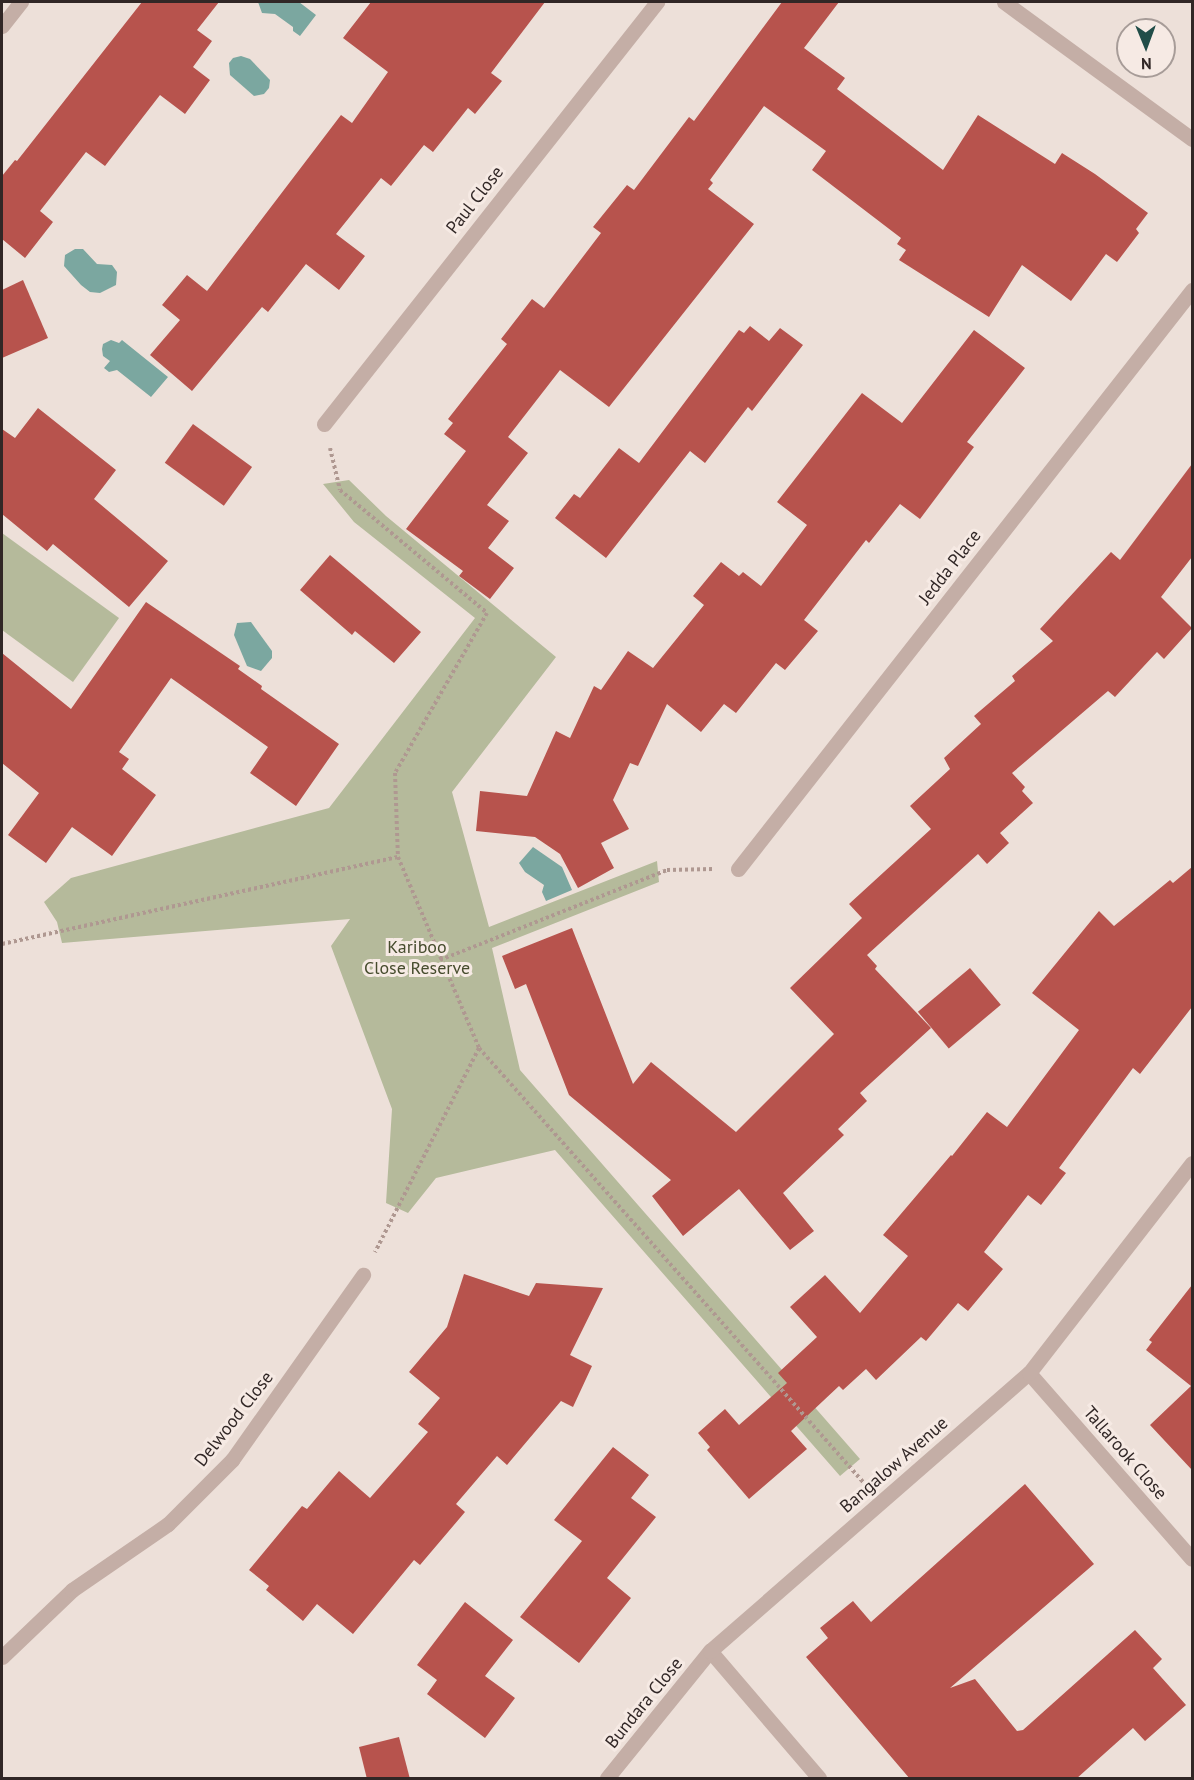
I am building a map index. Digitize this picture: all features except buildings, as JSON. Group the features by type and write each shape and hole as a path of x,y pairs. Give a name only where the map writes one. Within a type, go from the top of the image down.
{"street":[{"path":"2,26 21,2"},
{"name":"Paul Close","path":"324,424 657,2"},
{"path":"1004,2 1192,139"},
{"name":"Jedda Place","path":"738,869 1192,290"},
{"name":"Bangalow Avenue","path":"710,1651 1029,1373 1192,1163"},
{"name":"Delwood Close","path":"2,1657 72,1590 168,1524 231,1460 363,1275"},
{"name":"Tallarook Close","path":"1029,1373 1192,1559"},
{"path":"710,1651 819,1779"},
{"name":"Bundara Close","path":"608,1779 710,1651"}],"path":[{"path":"324,424 340,490 487,613 395,773 398,857 479,1048 881,1502"},
{"path":"2,944 398,857"},
{"path":"440,960 667,870 738,869"},
{"path":"363,1275 479,1048"}],"green space":[{"name":"Kariboo Close Reserve","path":"349,480 386,516 556,657 452,792 489,927 657,861 659,882 492,948 520,1070 860,1459 840,1476 555,1150 436,1178 408,1213 386,1203 392,1109 331,946 350,919 62,943 57,922 44,902 71,878 329,808 475,618 354,522 323,484"},
{"path":"2,533 119,618 73,682 2,630"}],"water":[{"path":"258,2 299,2 316,15 300,36 293,31 293,27 275,14 262,13"},
{"path":"241,56 250,59 270,80 269,88 264,94 254,96 230,75 229,63 233,58"},
{"path":"75,249 83,249 97,264 112,265 117,272 116,285 100,293 90,292 81,285 64,266 65,255"},
{"path":"111,340 119,343 122,340 168,377 151,397 117,370 109,372 104,368 110,361 103,356 103,344"},
{"path":"251,622 272,651 272,658 261,671 247,666 234,635 237,623"},
{"path":"533,847 562,867 572,890 546,901 542,892 544,885 525,872 519,863"}]}
